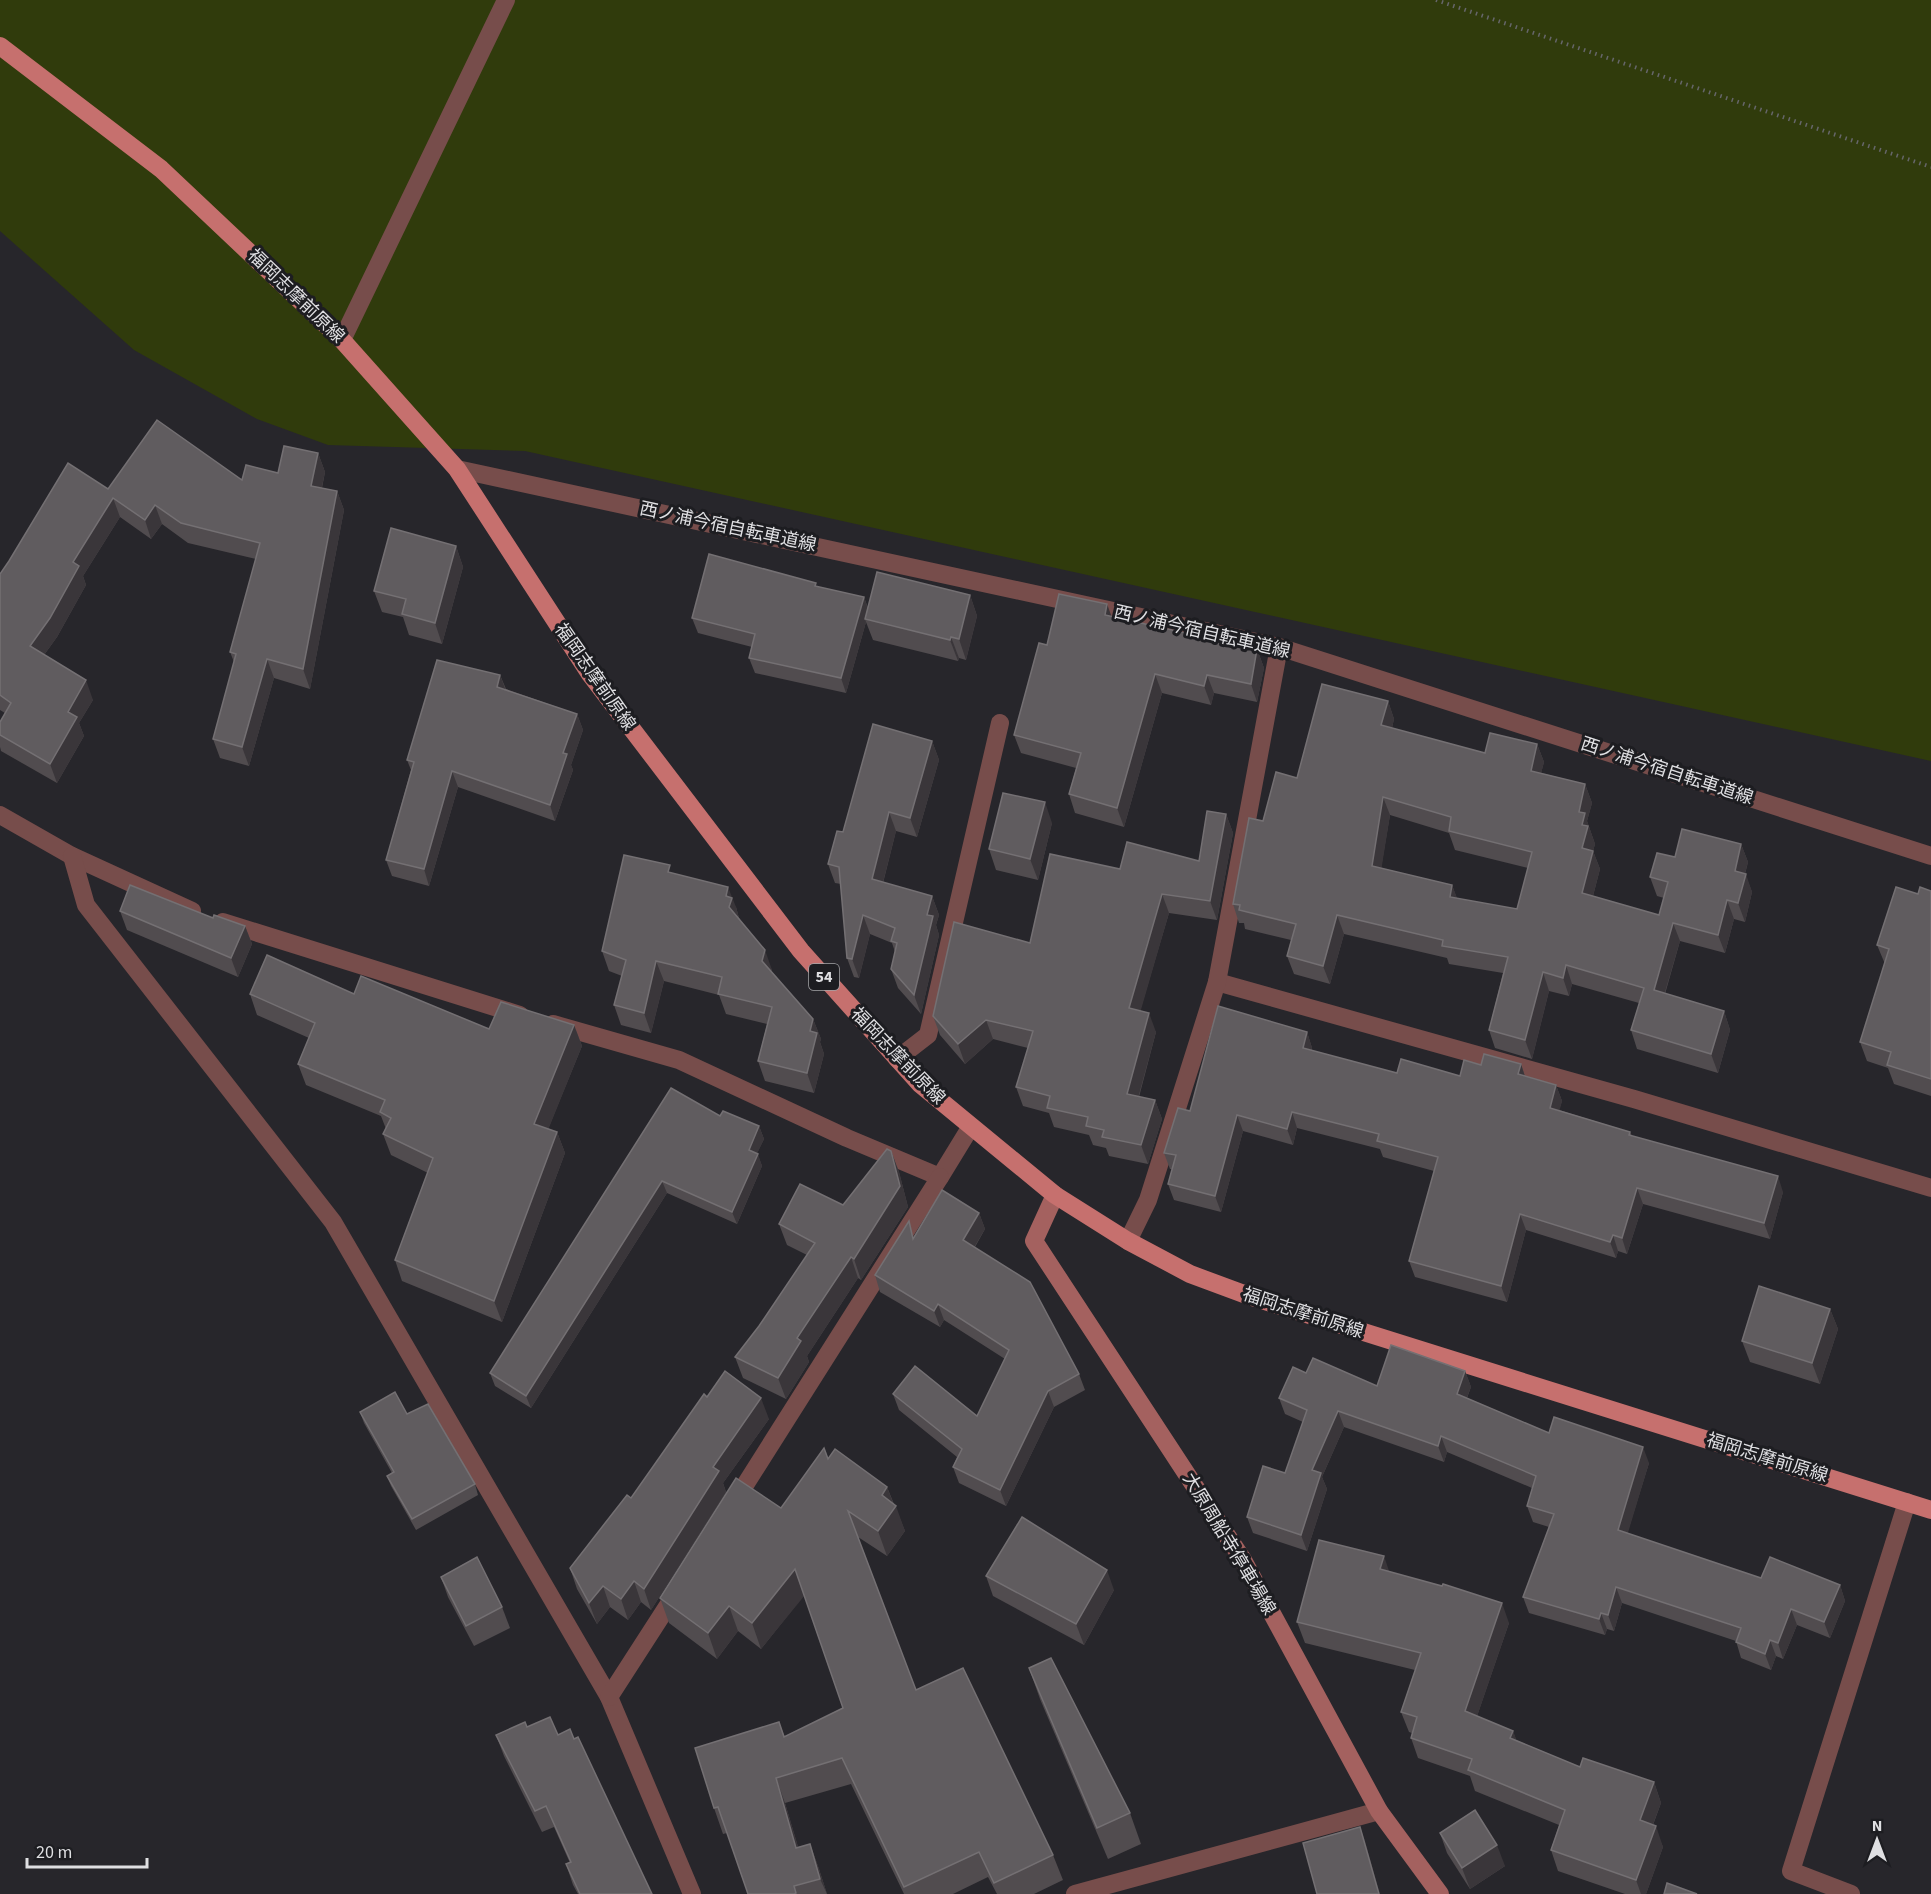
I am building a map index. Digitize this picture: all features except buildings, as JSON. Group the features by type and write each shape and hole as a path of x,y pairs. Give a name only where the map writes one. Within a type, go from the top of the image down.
{"main road":[{"name":"福岡志摩前原線","path":"0,46 161,169 342,340 457,469 591,674 801,951 920,1084 970,1128 1056,1195 1128,1241 1190,1274 1252,1297 1931,1509"},
{"name":"大原周船寺停車場線","path":"1056,1195 1034,1241 1243,1560 1379,1811 1440,1894"}],"street":[{"path":"342,340 506,0"},
{"name":"西ノ浦今宿自転車道線","path":"457,469 1279,647 1931,856"},
{"path":"1128,1241 1148,1200 1217,982 1279,647"},
{"path":"897,1059 928,1035 1000,723"},
{"path":"0,815 72,856 205,917 508,1011 678,1060 847,1138 940,1177"},
{"path":"72,856 86,905 333,1222 609,1697 692,1894"},
{"path":"1217,982 1384,1031 1634,1099 1931,1188"},
{"path":"723,1520 970,1128"},
{"path":"1851,1894 1791,1871 1907,1502"},
{"path":"609,1697 685,1579"},
{"path":"1075,1894 1379,1811"}],"path":[{"path":"1436,0 1931,167"}],"green space":[{"path":"0,0 1931,0 1931,761 525,451 328,445 257,419 134,350 0,231"}]}
